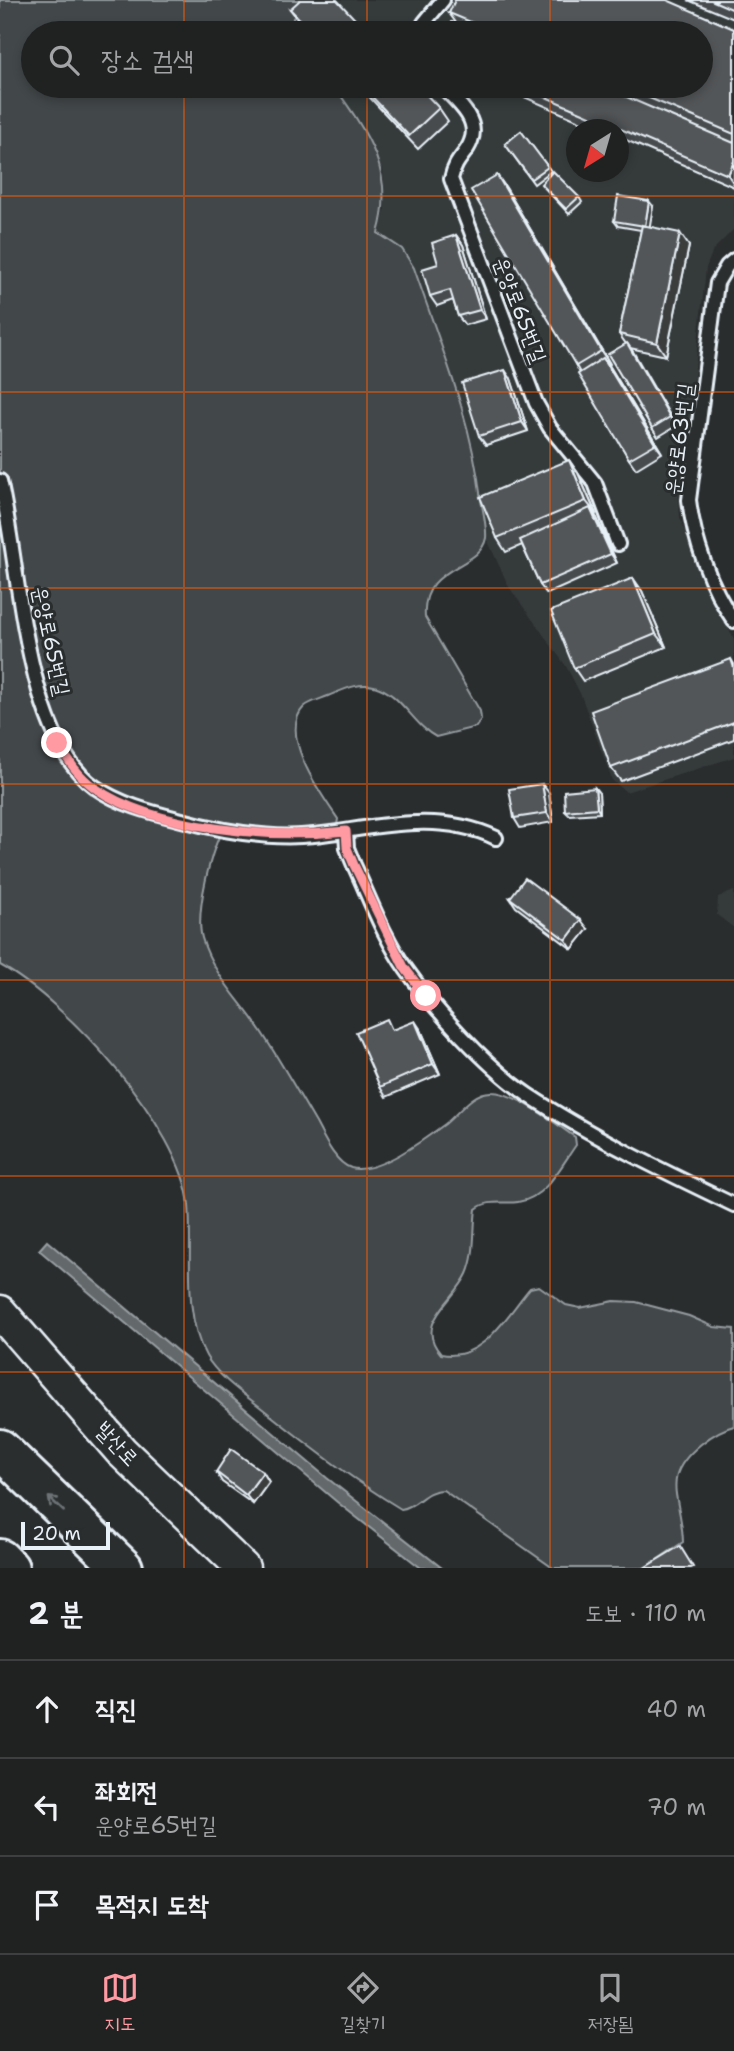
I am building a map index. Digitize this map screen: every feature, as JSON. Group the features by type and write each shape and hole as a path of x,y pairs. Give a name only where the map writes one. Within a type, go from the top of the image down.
{"highway":[{"path":"0,1449 123,1568"},
{"path":"0,1559 9,1568"}],"street":[{"name":"발산로","path":"0,1312 121,1451 243,1568"}],"lane":[{"path":"426,21 443,0"},
{"name":"운양로65번길","path":"453,98 467,113 473,126 471,142 455,161 450,179 522,370 550,428 595,483 618,544"},
{"name":"운양로63번길","path":"734,260 717,283 689,500 692,521 707,566 734,621"},
{"name":"운양로65번길","path":"0,481 11,530 21,606 47,717 57,743 75,771 116,800 215,829 303,836 403,821 476,829 496,838"},
{"path":"346,831 347,848 354,865 404,967 426,996 502,1074 527,1094 592,1132 734,1205"}],"shaded area":[{"path":"0,0 310,0 293,21 21,21 21,98 342,98 368,138 381,173 383,211 378,233 402,249 414,268 454,382 477,470 486,538 473,556 441,577 432,587 426,600 425,617 480,711 481,719 476,727 436,737 420,725 392,695 368,685 351,687 306,705 297,719 299,749 305,765 338,819 337,825 296,830 225,826 206,880 200,927 202,938 221,977 264,1036 330,1148 345,1165 362,1169 387,1161 426,1138 472,1099 492,1092 512,1097 575,1137 576,1145 565,1162 537,1194 518,1202 491,1203 476,1209 473,1250 467,1274 433,1322 431,1332 441,1354 456,1355 481,1344 503,1323 530,1288 539,1286 566,1305 580,1308 614,1301 636,1302 689,1316 714,1327 734,1329 734,1426 705,1441 688,1456 680,1468 675,1489 683,1542 645,1568 553,1568 443,1490 430,1493 401,1509 331,1462 240,1392 211,1364 199,1339 191,1302 189,1205 181,1174 166,1140 117,1070 87,1037 57,1007 0,965"},
{"path":"310,0 734,0 734,229 713,250 706,268 689,423 678,481 680,517 698,571 734,639 734,757 626,792 612,780 581,695 566,666 509,587 486,537 478,470 467,426 414,268 402,249 378,233 385,211 383,171 341,98 713,98 713,21 293,21 293,18"},
{"path":"734,891 734,928 717,915 718,897"},
{"path":"47,1241 327,1478 442,1568 421,1568 337,1502 39,1250"}],"building":[{"path":"300,0 337,0 357,21 302,21 290,9"},
{"path":"455,0 667,0 734,29 734,134 649,98 713,98 713,21 468,21 449,13"},
{"path":"711,0 734,0 734,10"},
{"path":"373,98 429,98 439,108 409,136"},
{"path":"548,98 629,98 734,143 734,161 728,175 629,133 629,119 597,119"},
{"path":"521,131 548,167 531,179 505,144"},
{"path":"553,171 579,197 566,209 541,184"},
{"path":"497,175 601,351 576,366 471,190"},
{"path":"618,196 649,201 645,226 614,221"},
{"path":"642,225 680,233 657,343 619,334"},
{"path":"456,235 480,310 458,316 450,290 430,296 422,269 438,264 432,243"},
{"path":"627,343 670,417 652,428 608,354"},
{"path":"603,358 655,444 629,459 578,374"},
{"path":"505,370 522,422 479,436 462,383"},
{"path":"569,460 586,501 497,538 480,497"},
{"path":"590,508 611,554 540,585 520,540"},
{"path":"633,578 656,634 574,668 551,611"},
{"path":"731,659 734,668 734,722 611,768 591,711"},
{"path":"542,784 547,813 514,818 509,789"},
{"path":"595,788 597,808 565,811 564,791"},
{"path":"525,878 581,920 566,940 510,898"},
{"path":"387,1019 392,1030 415,1021 433,1064 380,1087 356,1032"},
{"path":"231,1449 263,1472 246,1495 216,1472"},
{"path":"680,1546 693,1567 644,1568"}],"route":[{"path":"57,743 75,771 94,787 116,800 161,815 215,829 275,835 303,836 346,831 347,848 388,936 404,967 426,996"}]}
